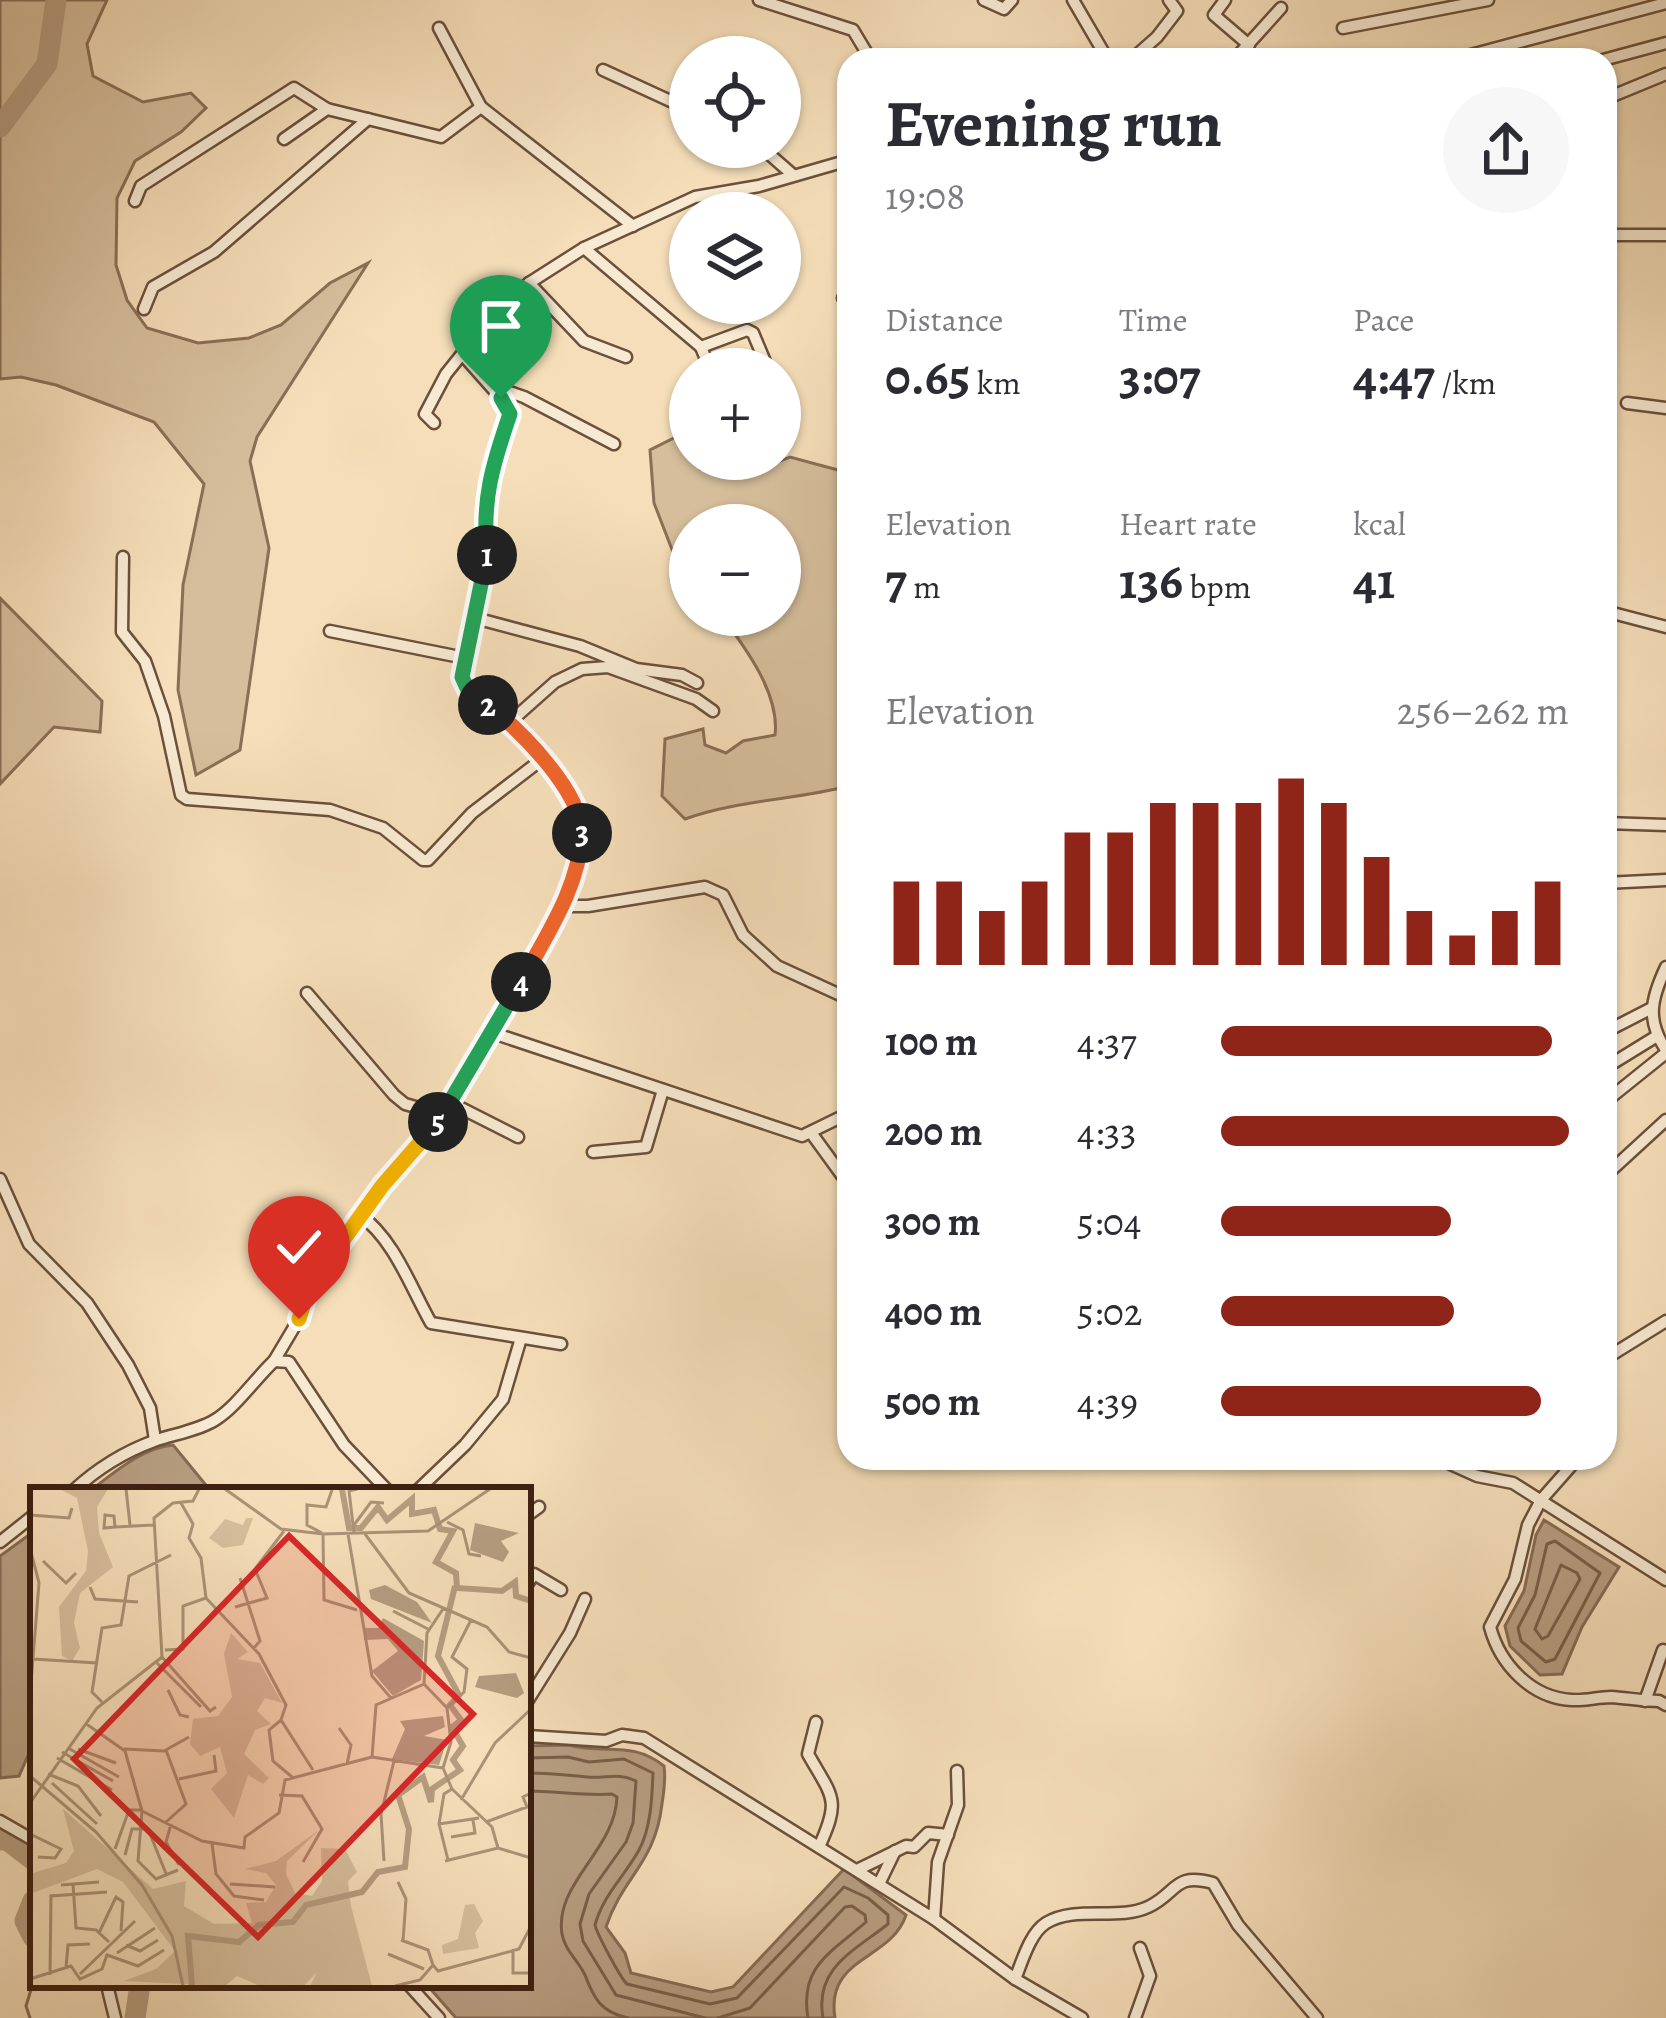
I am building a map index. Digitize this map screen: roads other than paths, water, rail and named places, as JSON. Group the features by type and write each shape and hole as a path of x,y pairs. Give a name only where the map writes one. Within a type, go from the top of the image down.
{"street":[{"path":"759,0 853,30 864,48"},
{"path":"984,0 1004,9 1012,0"},
{"path":"1073,0 1101,48"},
{"path":"1145,48 1177,11 1169,0"},
{"path":"1225,0 1214,15 1249,44"},
{"path":"1343,28 1488,0"},
{"path":"1497,48 1666,3"},
{"path":"1245,48 1281,8"},
{"path":"439,28 482,107 633,226"},
{"path":"1617,56 1666,43"},
{"path":"603,70 669,100"},
{"path":"1617,94 1666,74"},
{"path":"135,201 141,186 287,89 294,88 326,110 441,137 482,107"},
{"path":"284,139 326,110"},
{"path":"144,309 153,287 214,252 368,119"},
{"path":"434,423 425,414 446,374 482,325 529,283 584,248 695,197 759,186 837,163"},
{"path":"785,168 793,175"},
{"path":"1617,235 1666,235"},
{"path":"584,248 701,347 747,330 759,348"},
{"path":"529,283 584,341 626,357"},
{"path":"77,1487 97,1469 155,1440 212,1422 234,1406 245,1388 274,1361 299,1319 307,1293 360,1216 447,1109 563,906 581,860 583,829 573,800 510,722 467,688 462,677 487,560 487,481 510,414 463,354"},
{"path":"490,386 524,397 614,444"},
{"path":"1627,403 1666,408"},
{"path":"123,557 122,632 146,661 181,795 187,799 330,810 382,828 428,860 472,813 541,760"},
{"path":"1617,614 1666,627"},
{"path":"476,618 580,646 636,669 682,675 697,683"},
{"path":"330,631 465,658"},
{"path":"510,722 555,682 582,669 608,667 697,699 713,711"},
{"path":"1617,823 1666,824"},
{"path":"1617,882 1666,880"},
{"path":"563,906 705,887 723,895 743,934 777,966 837,994"},
{"path":"1617,1092 1666,1052 1650,1009 1663,974"},
{"path":"307,993 406,1104 447,1109 518,1137"},
{"path":"1617,1026 1650,1009"},
{"path":"493,1033 802,1136 837,1119"},
{"path":"1617,1061 1657,1036"},
{"path":"593,1152 646,1147 663,1090"},
{"path":"1617,1165 1666,1120"},
{"path":"812,1134 837,1168"},
{"path":"0,1179 29,1244 87,1304 128,1366 150,1408 155,1440"},
{"path":"360,1216 373,1225 394,1255 431,1323 561,1345"},
{"path":"1617,1352 1666,1321"},
{"path":"421,1487 503,1399 521,1338"},
{"path":"274,1361 289,1362 344,1445 384,1487"},
{"path":"1464,1470 1513,1483 1666,1580"},
{"path":"1567,1470 1540,1500 1528,1525 1515,1579 1490,1628 1498,1654 1552,1698 1666,1705"},
{"path":"0,1542 30,1518"},
{"path":"531,1578 534,1574 561,1590"},
{"path":"531,1695 585,1600"},
{"path":"1645,1701 1663,1650"},
{"path":"816,1722 808,1754 832,1797 835,1813 819,1846"},
{"path":"531,1736 606,1741 622,1735 644,1738 934,1918 1015,1979 1082,2018"},
{"path":"934,1918 938,1862 958,1805 957,1771"},
{"path":"0,1821 30,1838"},
{"path":"857,1870 914,1847 928,1833 948,1835"},
{"path":"879,1884 896,1851"},
{"path":"1015,1979 1027,1948 1044,1924 1070,1916 1146,1908 1192,1877 1213,1883 1238,1925 1317,2018"},
{"path":"1135,2018 1150,1976 1140,1948"},
{"path":"108,1988 115,2018"},
{"path":"412,1988 439,2018"}],"water":[{"path":"173,1445 208,1487 95,1487 140,1456"},
{"path":"1544,1520 1619,1567 1582,1627 1562,1674 1540,1675 1510,1646 1505,1626 1524,1591 1536,1535"},
{"path":"30,1534 30,1751 19,1776 0,1778 0,1556"},
{"path":"531,1746 629,1751 664,1766 663,1799 653,1841 606,1927 625,1953 631,1973 711,1992 733,1987 844,1869 906,1915 887,1942 840,1982 835,2018 456,2018 430,1988 531,1988"}],"waterway":[{"path":"0,127 47,64 56,0"},
{"path":"0,1840 30,1858"},
{"path":"30,1908 25,1921 30,1931"},
{"path":"30,2018 26,2006 31,1988"},
{"path":"135,2018 140,1988"}]}
